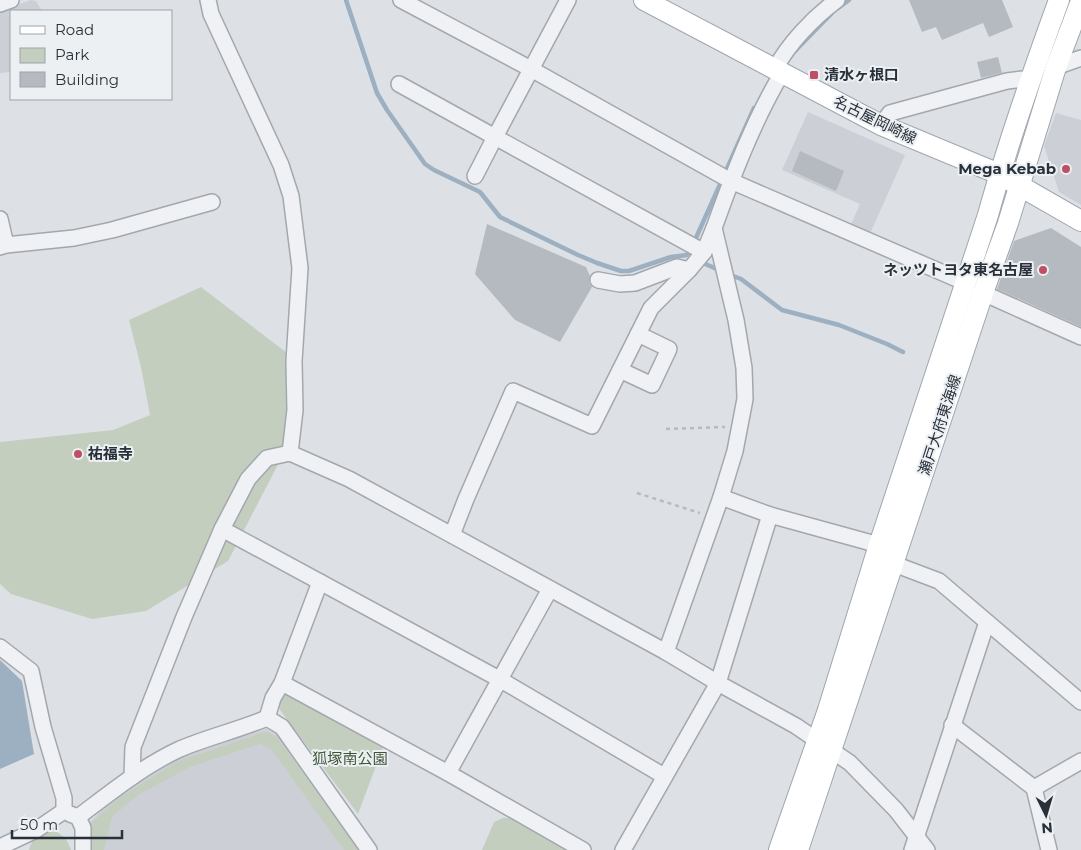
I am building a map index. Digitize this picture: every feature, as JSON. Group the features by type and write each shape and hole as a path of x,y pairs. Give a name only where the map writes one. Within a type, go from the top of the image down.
{"main road":[{"name":"名古屋岡崎線","path":"644,0 881,125 999,174 1081,222"},
{"name":"瀬戸大府東海線","path":"798,850 824,745 879,545 964,282 988,215 999,174 1059,0"},
{"name":"瀬戸大府東海線","path":"779,850 824,745 894,564 1020,186 1056,67 1081,1"}],"street":[{"path":"0,4 11,0"},
{"path":"208,0 211,14 281,165 291,196 300,268 294,361 295,410 290,452"},
{"path":"401,0 531,69 731,181 964,282"},
{"path":"475,176 568,0"},
{"path":"452,535 513,392 592,426 651,308 704,252 731,181 767,99 783,54 824,9 837,0"},
{"path":"1056,67 1081,58"},
{"path":"881,125 890,113 1007,81 1031,78"},
{"path":"399,84 704,252"},
{"path":"0,219 3,246 74,238 112,230 212,202"},
{"path":"666,652 721,497 740,427 745,398 744,368 736,320 714,228"},
{"path":"598,280 620,284 635,283 677,267 689,270"},
{"path":"983,293 1081,337"},
{"path":"620,370 652,385 669,349 638,334"},
{"path":"132,777 133,747 184,617 222,529 248,479 267,458 290,452 349,479 666,652 824,745 850,763 896,810 927,850"},
{"path":"721,497 770,515 879,545"},
{"path":"623,850 718,683 770,515"},
{"path":"222,529 501,680 664,776"},
{"path":"894,564 939,581 1081,702"},
{"path":"0,847 71,814 180,750 267,718 273,698 282,683 320,582"},
{"path":"448,773 550,589"},
{"path":"912,850 987,622"},
{"path":"0,647 31,671 43,727 64,798 71,814 83,828 83,850"},
{"path":"282,683 448,773 583,850"},
{"path":"267,718 282,727 369,850"},
{"path":"952,725 1034,788 1049,850"},
{"path":"1034,788 1081,761"}],"path":[{"path":"666,429 740,427"},
{"path":"637,493 713,517"}],"shaded area":[{"path":"31,0 36,1 41,10 10,10 10,72 0,73 0,11"},
{"path":"808,112 905,155 869,236 850,227 860,204 782,170"},
{"name":"Mega Kebab","path":"1056,113 1081,120 1081,205 1059,192 1044,146"},
{"path":"266,729 283,741 362,850 89,850 87,823 118,796 172,761 183,756"}],"green space":[{"path":"201,287 287,353 291,390 285,451 228,561 146,611 92,619 11,594 0,584 0,442 113,430 150,415 141,367 129,320"},
{"name":"狐塚南公園","path":"286,695 383,747 358,814 280,710 279,701"},
{"path":"267,732 277,737 359,850 344,850 271,749 260,744 190,767 138,795 112,817 104,850 91,850 91,823 119,798 178,761"},
{"path":"503,818 513,818 569,850 482,850 494,822"},
{"path":"52,830 64,837 71,850 29,850 35,839"}],"water":[{"path":"0,660 22,681 34,754 0,769"}],"building":[{"path":"909,0 1002,0 1013,27 989,37 983,23 942,40 936,27 922,32"},
{"path":"998,57 1002,73 981,78 977,62"},
{"path":"800,151 844,171 836,191 792,171"},
{"path":"487,224 586,267 590,276 589,283 592,287 560,342 515,320 475,274"},
{"name":"ネッツトヨタ東名古屋","path":"1051,228 1081,247 1081,327 997,289 1014,241"}],"waterway":[{"path":"346,0 377,93 425,164 480,192 500,217 578,255 621,271 629,271 671,257 687,255 722,180"},
{"path":"838,8 849,0"},
{"path":"794,52 832,13"},
{"path":"725,173 754,108"},
{"path":"701,262 721,271"},
{"path":"728,274 741,279 782,310 839,325 903,352"}],"place":[{"name":"清水ヶ根口","path":"814,75"},
{"name":"Mega Kebab","path":"1066,169"},
{"name":"ネッツトヨタ東名古屋","path":"1043,270"},
{"name":"祐福寺","path":"78,454"}]}
